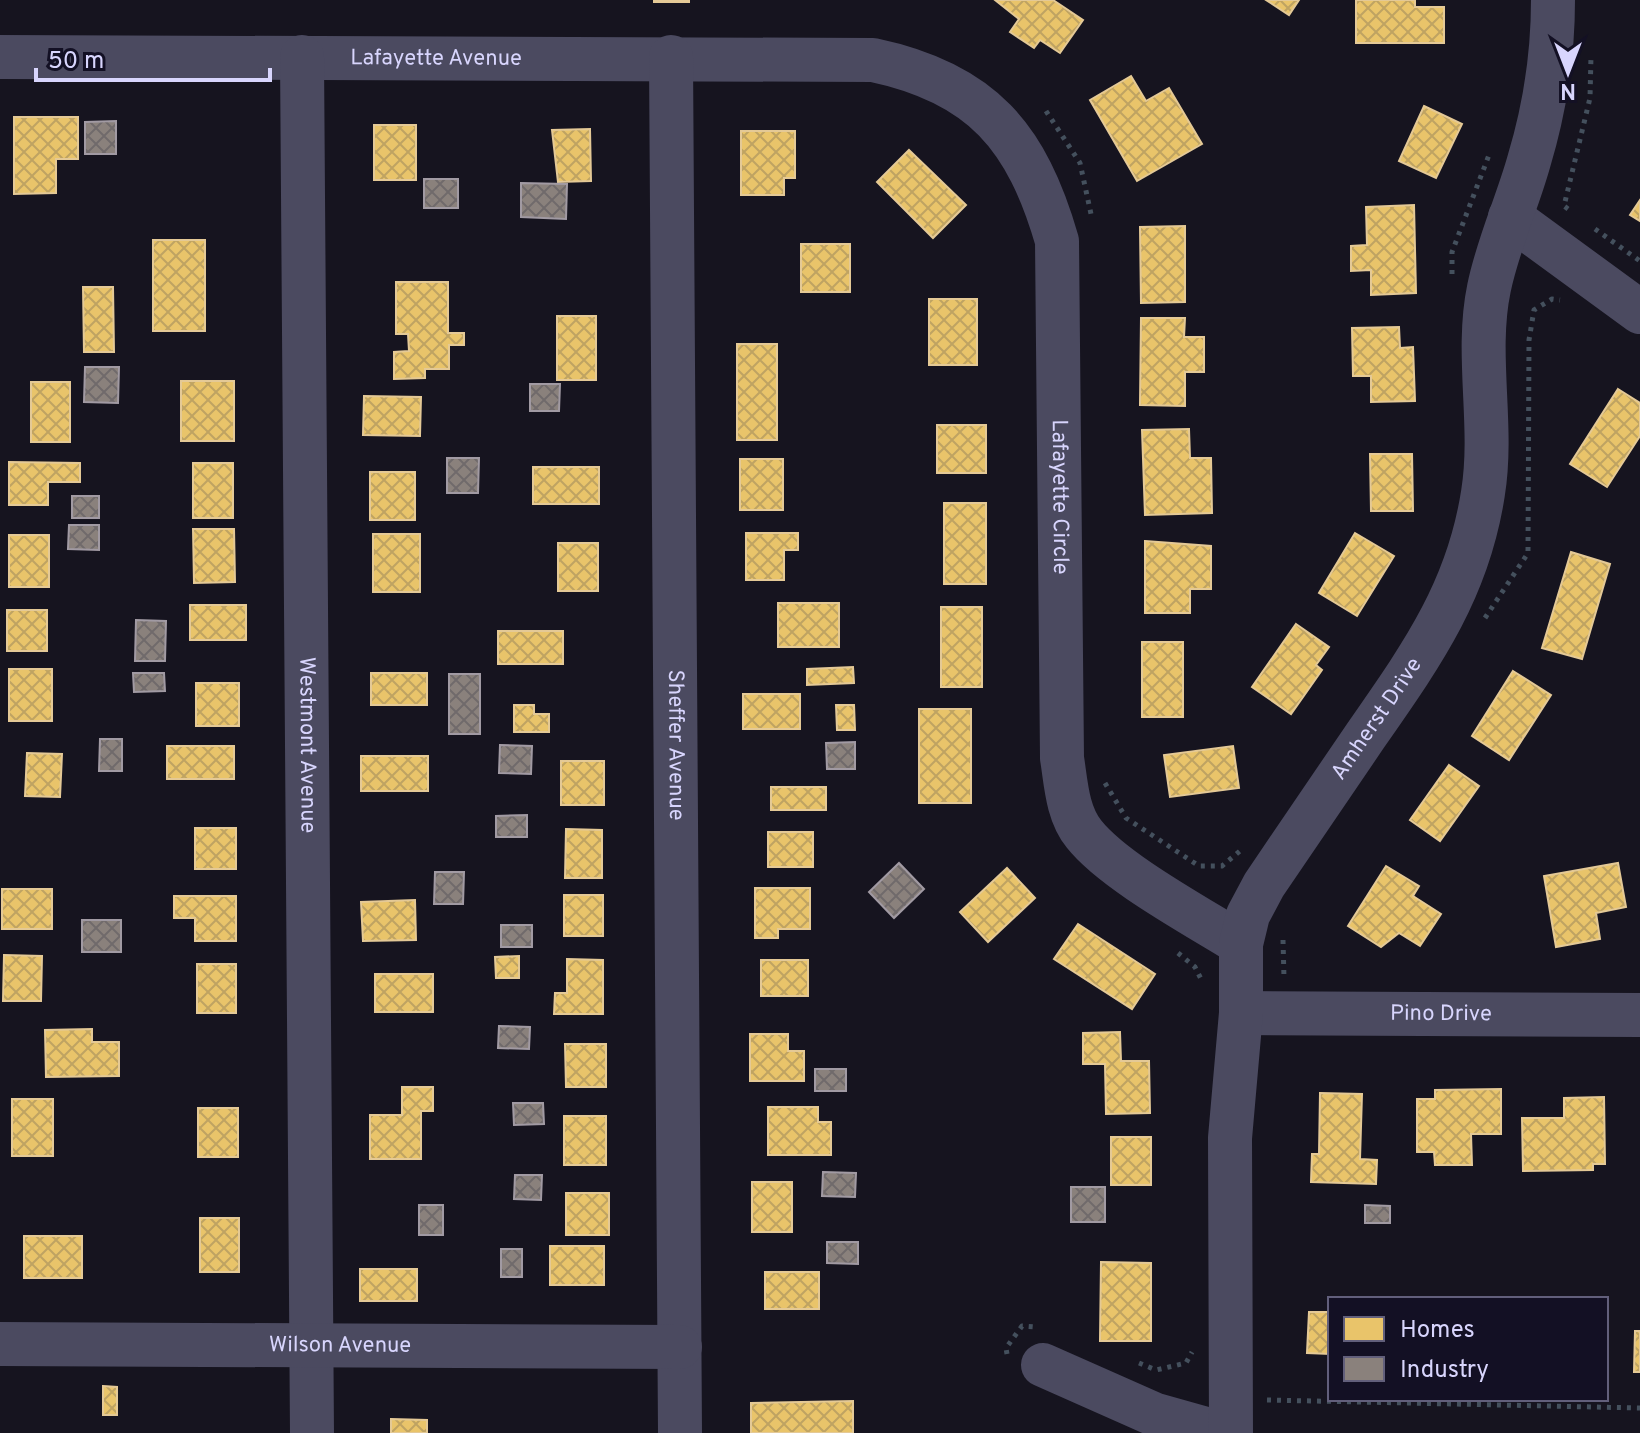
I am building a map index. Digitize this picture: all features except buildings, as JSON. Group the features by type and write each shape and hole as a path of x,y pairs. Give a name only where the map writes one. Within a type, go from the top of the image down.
{"street":[{"name":"Amherst Drive","path":"1248,1410 1224,1003 1248,915 1264,885 1426,649 1454,598 1468,560 1484,490 1485,306 1496,253 1546,98 1553,0"},
{"name":"Lafayette Avenue","path":"0,57 873,60"},
{"name":"Westmont Avenue","path":"302,57 312,1433"},
{"name":"Sheffer Avenue","path":"671,57 680,1433"},
{"name":"Lafayette Circle","path":"873,60 916,69 957,89 990,116 1016,144 1042,190 1057,241 1062,758 1068,801 1083,833 1110,859 1241,944"},
{"path":"1510,217 1640,312"},
{"name":"Pino Drive","path":"1224,1003 1284,1014 1640,1015"},
{"name":"Wilson Avenue","path":"0,1344 680,1347"},
{"path":"1033,1352 1156,1415 1248,1410"}],"path":[{"path":"1577,215 1564,206 1590,98 1591,53"},
{"path":"1046,111 1080,163 1092,221"},
{"path":"1452,283 1452,252 1476,182 1496,141"},
{"path":"1589,225 1640,261"},
{"path":"1477,631 1528,553 1529,340 1534,310 1552,299 1563,300"},
{"path":"1103,769 1105,784 1126,818 1199,866 1222,866 1246,846"},
{"path":"1283,927 1284,1014"},
{"path":"1172,948 1195,967 1224,1003"},
{"path":"1022,1326 1033,1352 1006,1348 1022,1326"},
{"path":"1130,1360 1156,1370 1186,1363 1195,1345"},
{"path":"1248,1410 1640,1408"}]}
